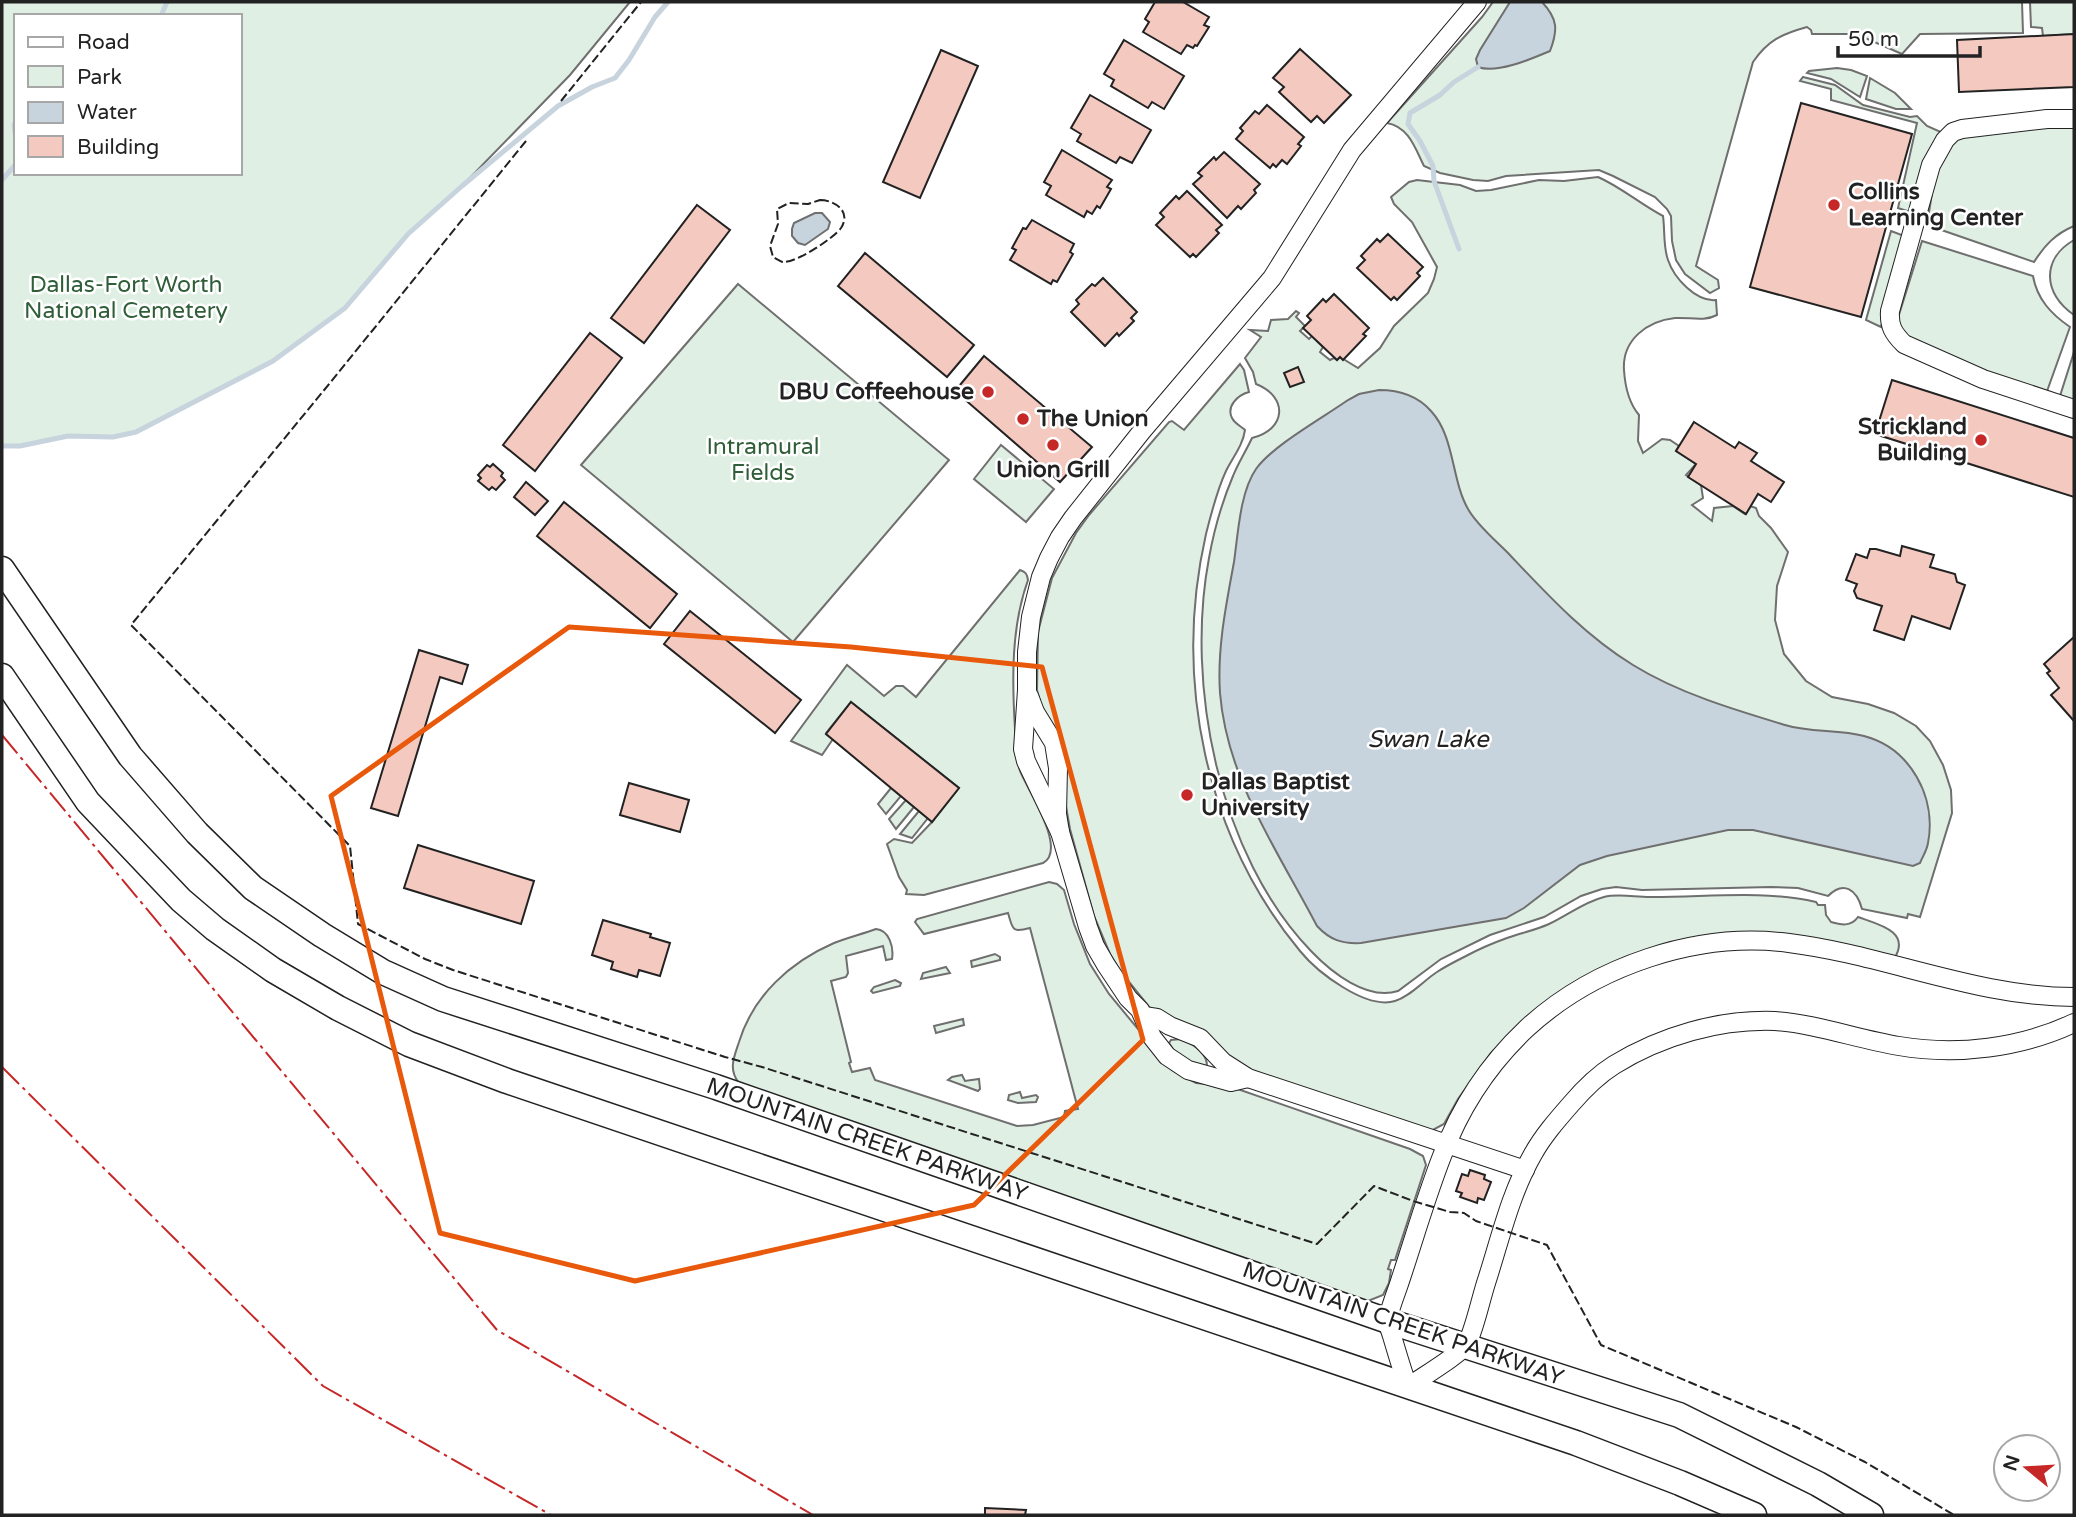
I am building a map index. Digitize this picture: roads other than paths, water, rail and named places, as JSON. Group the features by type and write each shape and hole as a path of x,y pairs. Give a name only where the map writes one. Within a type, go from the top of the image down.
{"main road":[{"name":"MOUNTAIN CREEK PARKWAY","path":"2,569 130,756 197,834 253,888 383,972 443,999 716,1087 1388,1321 1679,1415 1818,1484 1871,1515"},
{"path":"2,676 89,802 181,900 215,929 273,970 338,1008 409,1044 533,1090 1576,1443 1754,1515"}],"street":[{"path":"1060,832 1026,761 1023,749 1031,617 1049,558 1073,518 1142,431 1272,278 1352,150 1477,2"},
{"path":"2074,119 2047,119 1962,129 1945,139 1931,165 1890,311 1889,324 1904,344 1974,375 2074,409"},
{"path":"1027,690 1035,712 1054,743 1058,768 1057,814 1060,832 1095,946 1118,983 1144,1016 1152,1037 1167,1056 1188,1070 1231,1082 1248,1078"},
{"path":"2074,997 2043,997 2018,993 1790,943 1738,941 1671,951 1637,962 1592,982 1560,1003 1509,1047 1479,1085 1461,1113 1446,1145 1388,1321 1408,1387 1466,1346 1511,1204 1525,1170 1542,1139 1559,1118 1611,1066 1673,1037 1727,1023 1774,1021 1898,1046 1941,1050 1966,1050 2037,1038 2074,1023"},
{"path":"1144,1016 1157,1018 1200,1038 1223,1062 1248,1078 1525,1170"}],"water":[{"path":"1510,2 1542,2 1547,8 1555,25 1550,51 1495,69 1478,67 1476,59 1480,50"},
{"path":"815,213 822,213 830,222 828,229 805,245 798,243 792,236 794,223"},
{"name":"Swan Lake","path":"1379,390 1407,394 1431,411 1445,433 1458,485 1476,521 1566,613 1615,653 1650,675 1727,707 1795,727 1864,736 1895,751 1917,777 1928,809 1928,843 1920,863 1913,866 1753,830 1728,830 1607,856 1580,865 1524,908 1506,918 1361,943 1337,940 1322,931 1271,842 1243,785 1225,725 1220,693 1221,644 1240,514 1246,489 1256,469 1286,442 1348,400 1359,394"}],"waterway":[{"path":"162,14 167,2"},
{"path":"2,446 20,446 68,436 113,437 136,432 273,361 345,308 408,234 558,106 615,78 668,2"},
{"path":"1459,249 1434,181 1433,166 1408,124 1410,113 1478,67"},
{"path":"2,180 14,166"}],"place":[{"name":"Collins Learning Center","path":"1834,205"},
{"name":"DBU Coffeehouse","path":"988,392"},
{"name":"The Union","path":"1023,419"},
{"name":"Strickland Building","path":"1981,440"},
{"name":"Union Grill","path":"1053,445"},
{"name":"Dallas Baptist University","path":"1187,795"}],"park label":[{"name":"Dallas-Fort Worth National Cemetery","path":"126,298"},
{"name":"Intramural Fields","path":"763,460"}]}
